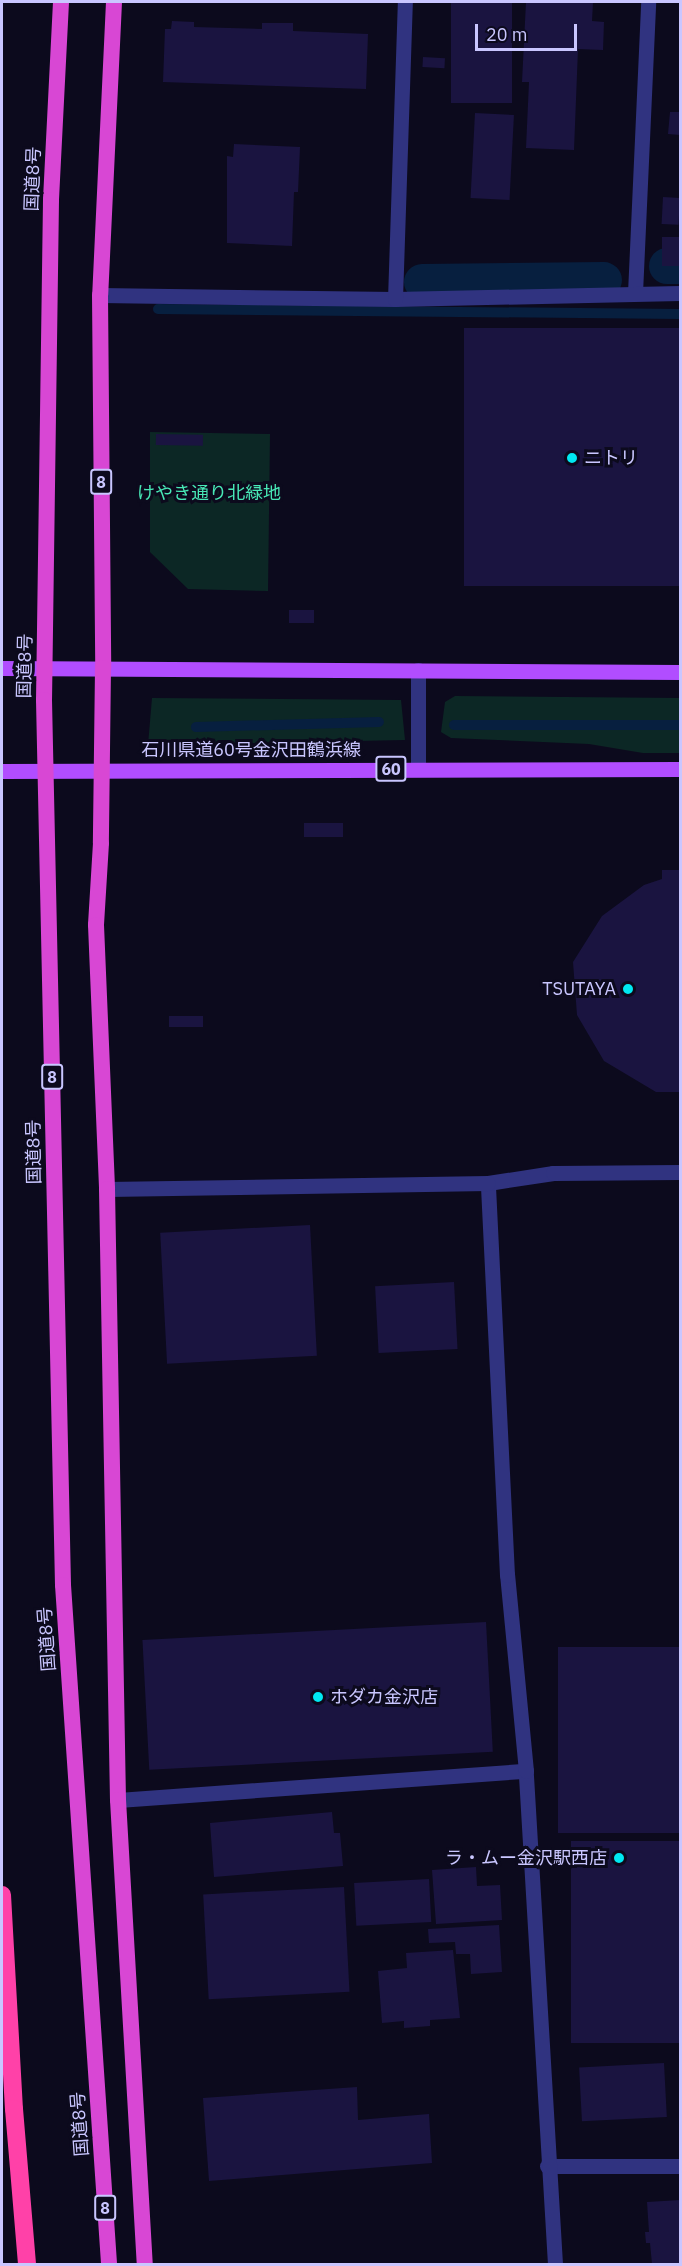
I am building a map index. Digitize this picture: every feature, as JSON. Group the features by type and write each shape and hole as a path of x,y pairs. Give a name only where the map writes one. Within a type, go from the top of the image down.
{"highway":[{"name":"国道8号","path":"61,2 51,200 44,700 63,1586 109,2265"},
{"name":"8","path":"103,668 100,295 114,2"},
{"path":"103,668 96,925 106,1189 118,1800 145,2265"},
{"path":"2,1895 14,2109 27,2265"}],"main road":[{"path":"2,668 681,672"},
{"name":"石川県道60号金沢田鶴浜線","path":"2,771 681,769"}],"street":[{"path":"394,298 405,2"},
{"path":"635,293 648,2"},
{"path":"100,295 394,298 681,293"},
{"path":"418,670 418,768"},
{"path":"106,1189 488,1183 553,1173 681,1172"},
{"path":"488,1183 507,1575 526,1771 547,2166 555,2265"},
{"path":"118,1800 526,1771"},
{"path":"547,2166 681,2166"}],"green space":[{"name":"けやき通り北緑地","path":"150,432 270,434 268,591 188,589 150,552"},
{"path":"455,696 680,698 680,753 643,753 589,744 451,738 441,732 445,702"},
{"path":"152,698 401,700 405,740 148,745"}],"building":[{"path":"451,2 512,2 512,103 451,103"},
{"path":"526,2 593,2 592,21 604,22 603,50 578,49 574,150 526,148 529,82 522,82"},
{"path":"172,21 194,22 194,27 262,29 262,23 293,23 293,31 368,34 366,89 163,82 165,29 171,29"},
{"path":"423,57 445,58 444,68 422,67"},
{"path":"670,112 680,112 680,135 668,134"},
{"path":"475,113 514,115 509,200 471,198"},
{"path":"234,144 300,147 298,192 294,192 292,246 227,243 227,156 233,157"},
{"path":"663,197 680,198 679,225 662,224"},
{"path":"662,237 680,237 680,266 662,266"},
{"name":"ニトリ","path":"464,328 680,328 680,586 464,586"},
{"path":"156,434 203,435 203,446 156,445"},
{"path":"289,610 314,610 314,623 289,623"},
{"path":"304,823 343,823 343,837 304,837"},
{"name":"TSUTAYA","path":"662,870 680,870 680,1092 656,1092 604,1061 577,1015 573,962 602,916 644,885 662,879"},
{"path":"169,1016 203,1016 203,1027 169,1027"},
{"path":"310,1225 317,1356 167,1364 160,1233"},
{"path":"454,1282 458,1349 379,1353 375,1286"},
{"name":"ホダカ金沢店","path":"486,1622 493,1752 149,1770 142,1640"},
{"path":"558,1647 680,1647 680,1833 558,1833"},
{"path":"332,1812 334,1833 340,1833 343,1866 214,1877 210,1823"},
{"path":"571,1841 680,1841 680,2043 571,2043"},
{"path":"476,1867 477,1886 500,1885 502,1920 436,1924 432,1870"},
{"path":"429,1879 431,1922 356,1926 354,1883"},
{"path":"344,1887 349,1992 209,1999 203,1894"},
{"path":"499,1925 502,1972 471,1974 470,1954 456,1954 455,1942 429,1943 428,1929"},
{"path":"453,1950 460,2018 430,2020 430,2026 404,2028 404,2021 382,2023 378,1971 407,1968 406,1953"},
{"path":"664,2063 667,2117 582,2121 579,2067"},
{"path":"357,2087 358,2120 429,2114 432,2163 209,2181 203,2098"},
{"path":"680,2200 680,2264 652,2264 650,2243 646,2243 645,2232 649,2232 647,2202"}],"waterway":[{"path":"667,266 680,266"},
{"path":"422,282 604,280"},
{"path":"158,309 680,314"},
{"path":"196,727 379,722"},
{"path":"454,725 680,725"}],"place":[{"name":"ニトリ","path":"572,458"},
{"name":"TSUTAYA","path":"628,989"},
{"name":"ホダカ金沢店","path":"318,1697"},
{"name":"ラ・ムー金沢駅西店","path":"619,1858"}]}
